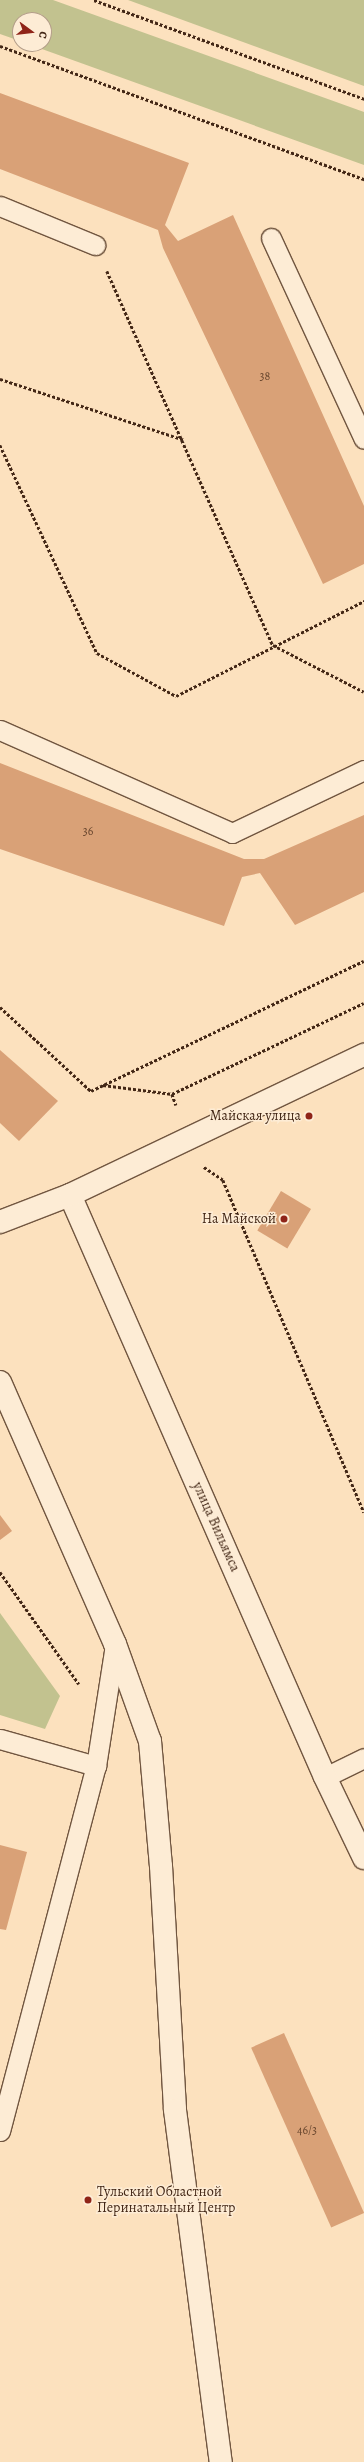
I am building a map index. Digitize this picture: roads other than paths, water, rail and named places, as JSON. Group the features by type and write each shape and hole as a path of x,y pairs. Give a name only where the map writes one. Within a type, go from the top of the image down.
{"street":[{"path":"0,1222 70,1195 364,1055"},
{"name":"улица Вильямса","path":"70,1195 325,1777 364,1858"},
{"path":"0,1382 115,1644 150,1741 161,1866 175,2110 221,2462"}],"lane":[{"path":"0,206 95,245"},
{"path":"271,238 364,440"},
{"path":"0,730 232,833 364,770"},
{"path":"0,2131 96,1766 115,1644"},
{"path":"0,1739 96,1766"},
{"path":"325,1777 364,1758"}],"place":[{"name":"Майская улица","path":"309,1116"},
{"name":"На Майской","path":"284,1219"},
{"name":"Тульский Областной Перинатальный Центр","path":"88,2200"}]}
